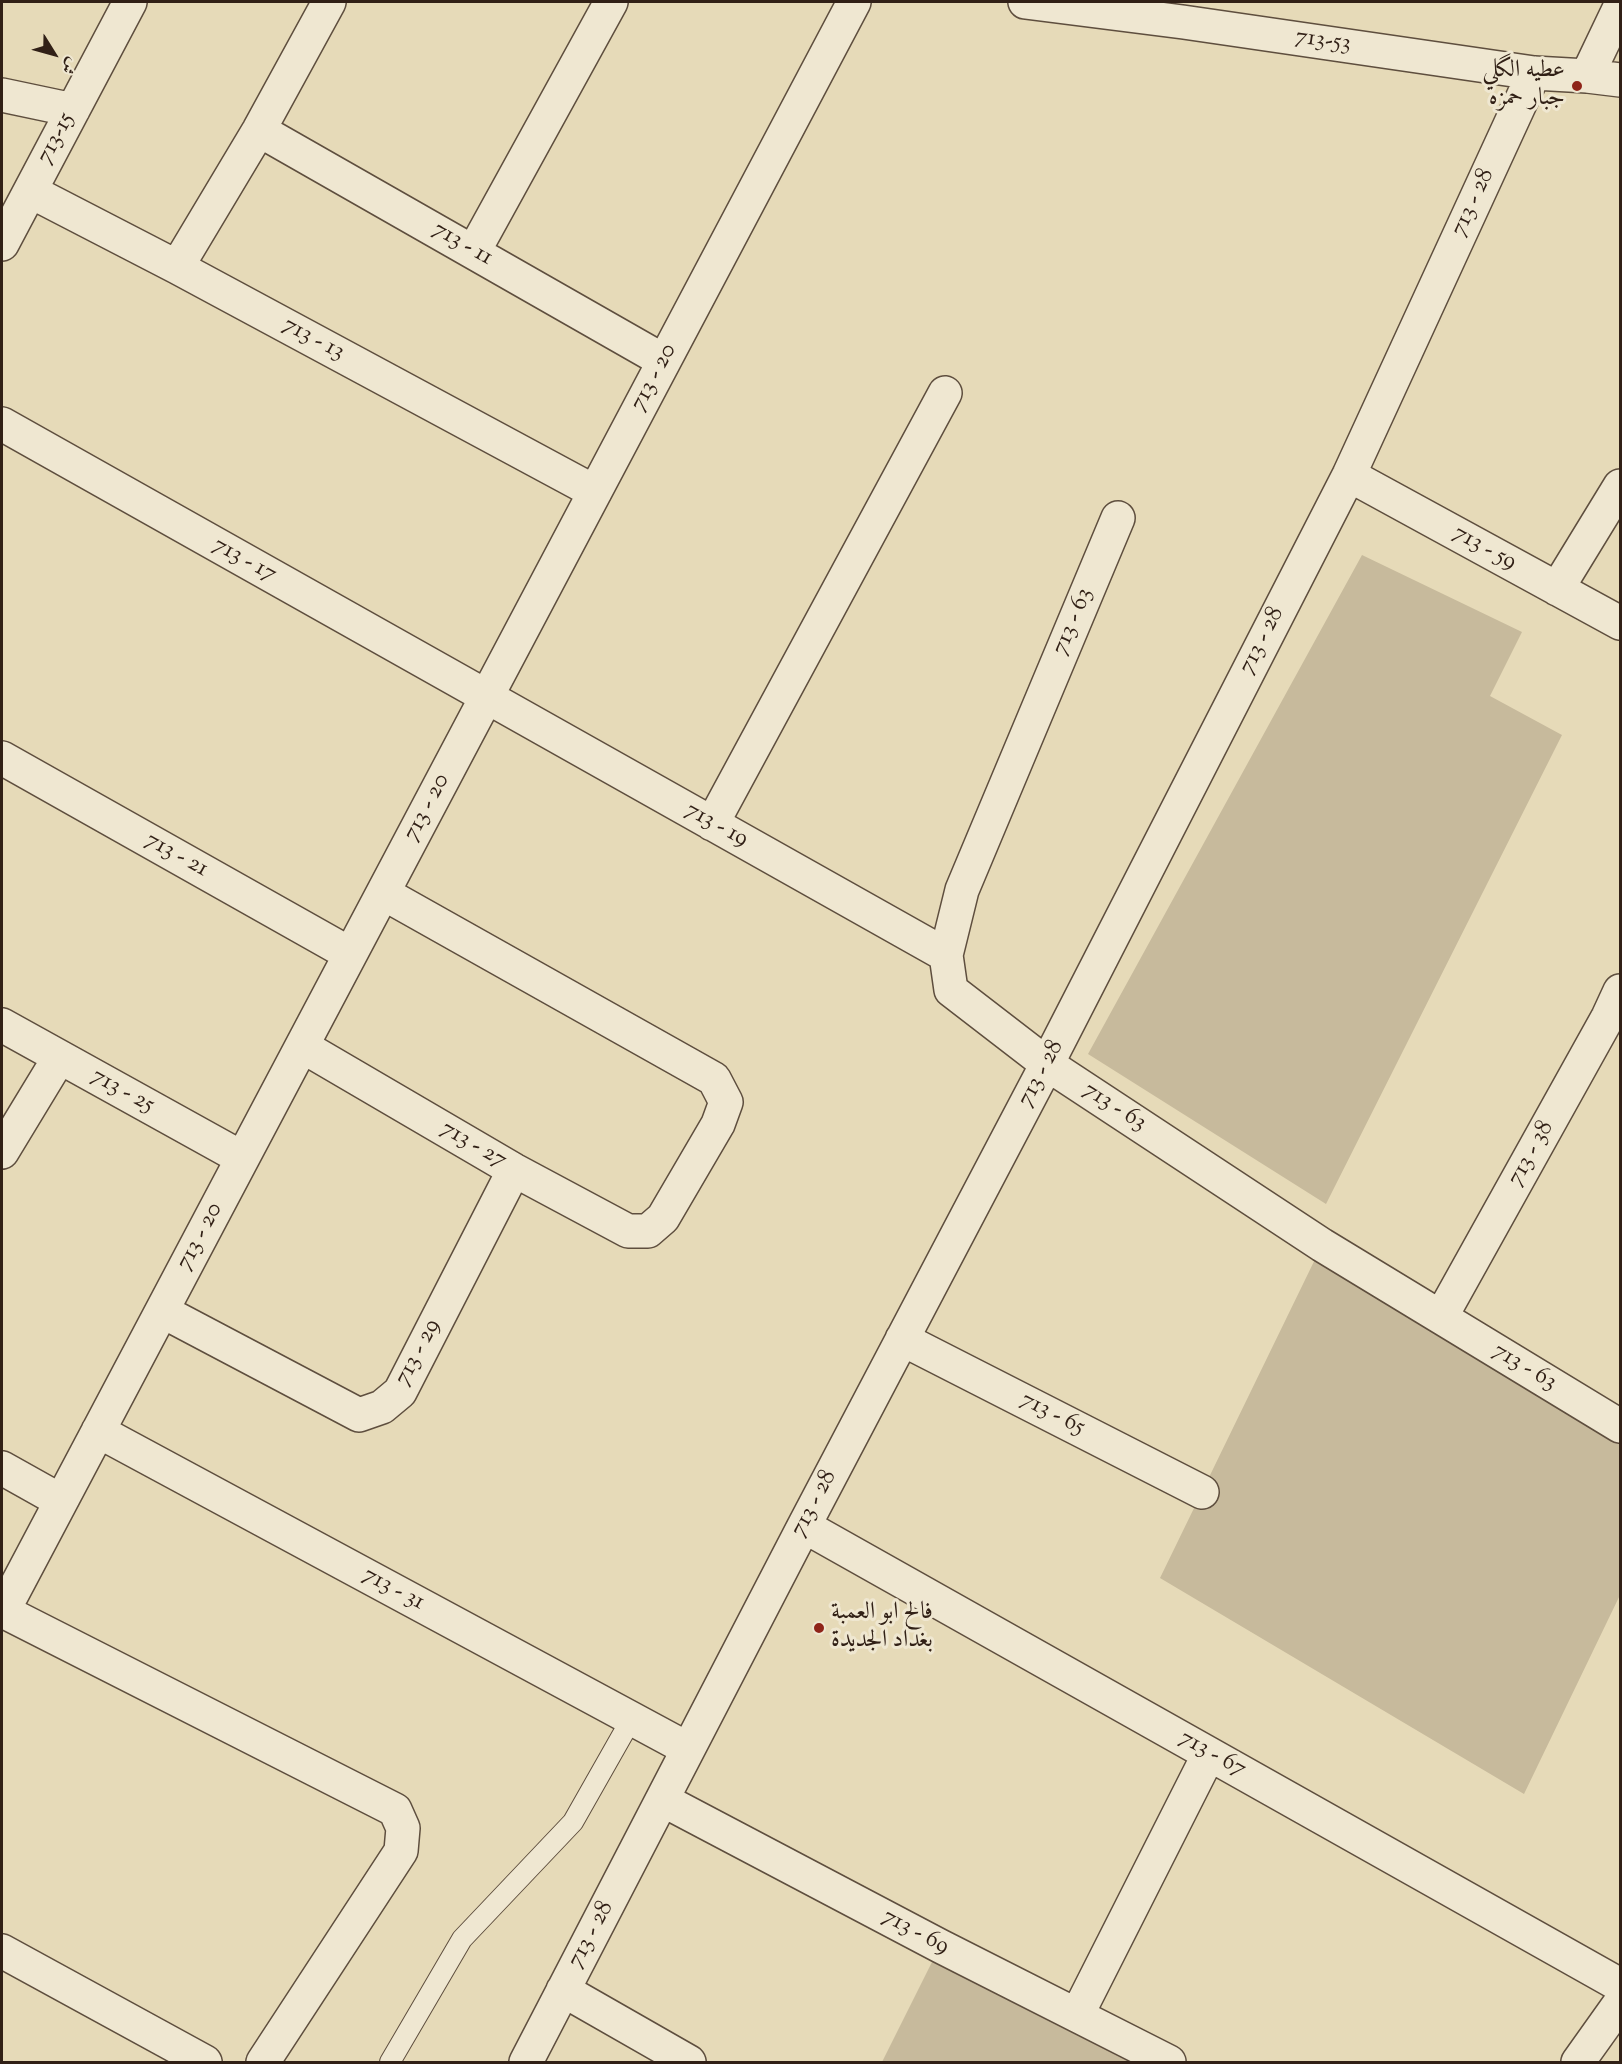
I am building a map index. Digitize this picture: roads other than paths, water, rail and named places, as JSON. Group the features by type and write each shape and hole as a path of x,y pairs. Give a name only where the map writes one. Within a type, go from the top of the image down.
{"street":[{"name":"713-15","path":"2,244 130,2"},
{"path":"177,267 259,130 329,2"},
{"path":"474,251 611,2"},
{"name":"713 - 20","path":"2,1612 854,2"},
{"name":"713-53","path":"1025,2 1183,12 1534,73 1620,80"},
{"path":"1587,76 1620,7"},
{"name":"713 - 28","path":"526,2062 1047,1064 1349,475 1534,73"},
{"path":"2,95 73,110"},
{"name":"713 - 11","path":"259,130 664,361"},
{"name":"713 - 13","path":"30,191 177,267 595,492"},
{"path":"712,824 945,393"},
{"name":"713 - 17","path":"2,424 487,697"},
{"name":"713 - 59","path":"1349,475 1620,623"},
{"path":"1557,589 1620,486"},
{"name":"713 - 63","path":"1118,518 962,890 946,955 951,990 1047,1064 1322,1245 1620,1426"},
{"name":"713 - 19","path":"487,697 946,955"},
{"name":"713 - 21","path":"2,758 350,954"},
{"name":"713 - 27","path":"302,1046 514,1170 628,1231 648,1231 663,1218 718,1124 726,1101 714,1079 383,893"},
{"name":"713 - 38","path":"1441,1317 1616,1010"},
{"name":"713 - 25","path":"2,1025 242,1158"},
{"path":"2,1152 59,1058"},
{"name":"713 - 29","path":"162,1311 359,1415 382,1407 400,1392 514,1170"},
{"name":"713 - 65","path":"902,1339 1203,1492"},
{"name":"713 - 31","path":"98,1431 688,1749"},
{"path":"2,1468 61,1501"},
{"name":"713 - 67","path":"804,1526 1620,1985"},
{"path":"2,1612 395,1810 403,1828 401,1851 263,2062"},
{"path":"1077,2016 1209,1754"},
{"name":"713 - 69","path":"663,1800 930,1941 1169,2062"},
{"path":"2,1951 205,2062"},
{"path":"563,1990 689,2062"},
{"path":"1578,2062 1620,2003"}],"lane":[{"path":"390,2062 462,1938 573,1822 632,1718"}],"place":[{"name":"عطيه الگلي جبار حمزه","path":"1577,86"},
{"name":"فالح ابو العمبة بغداد الجديدة","path":"819,1628"}]}
